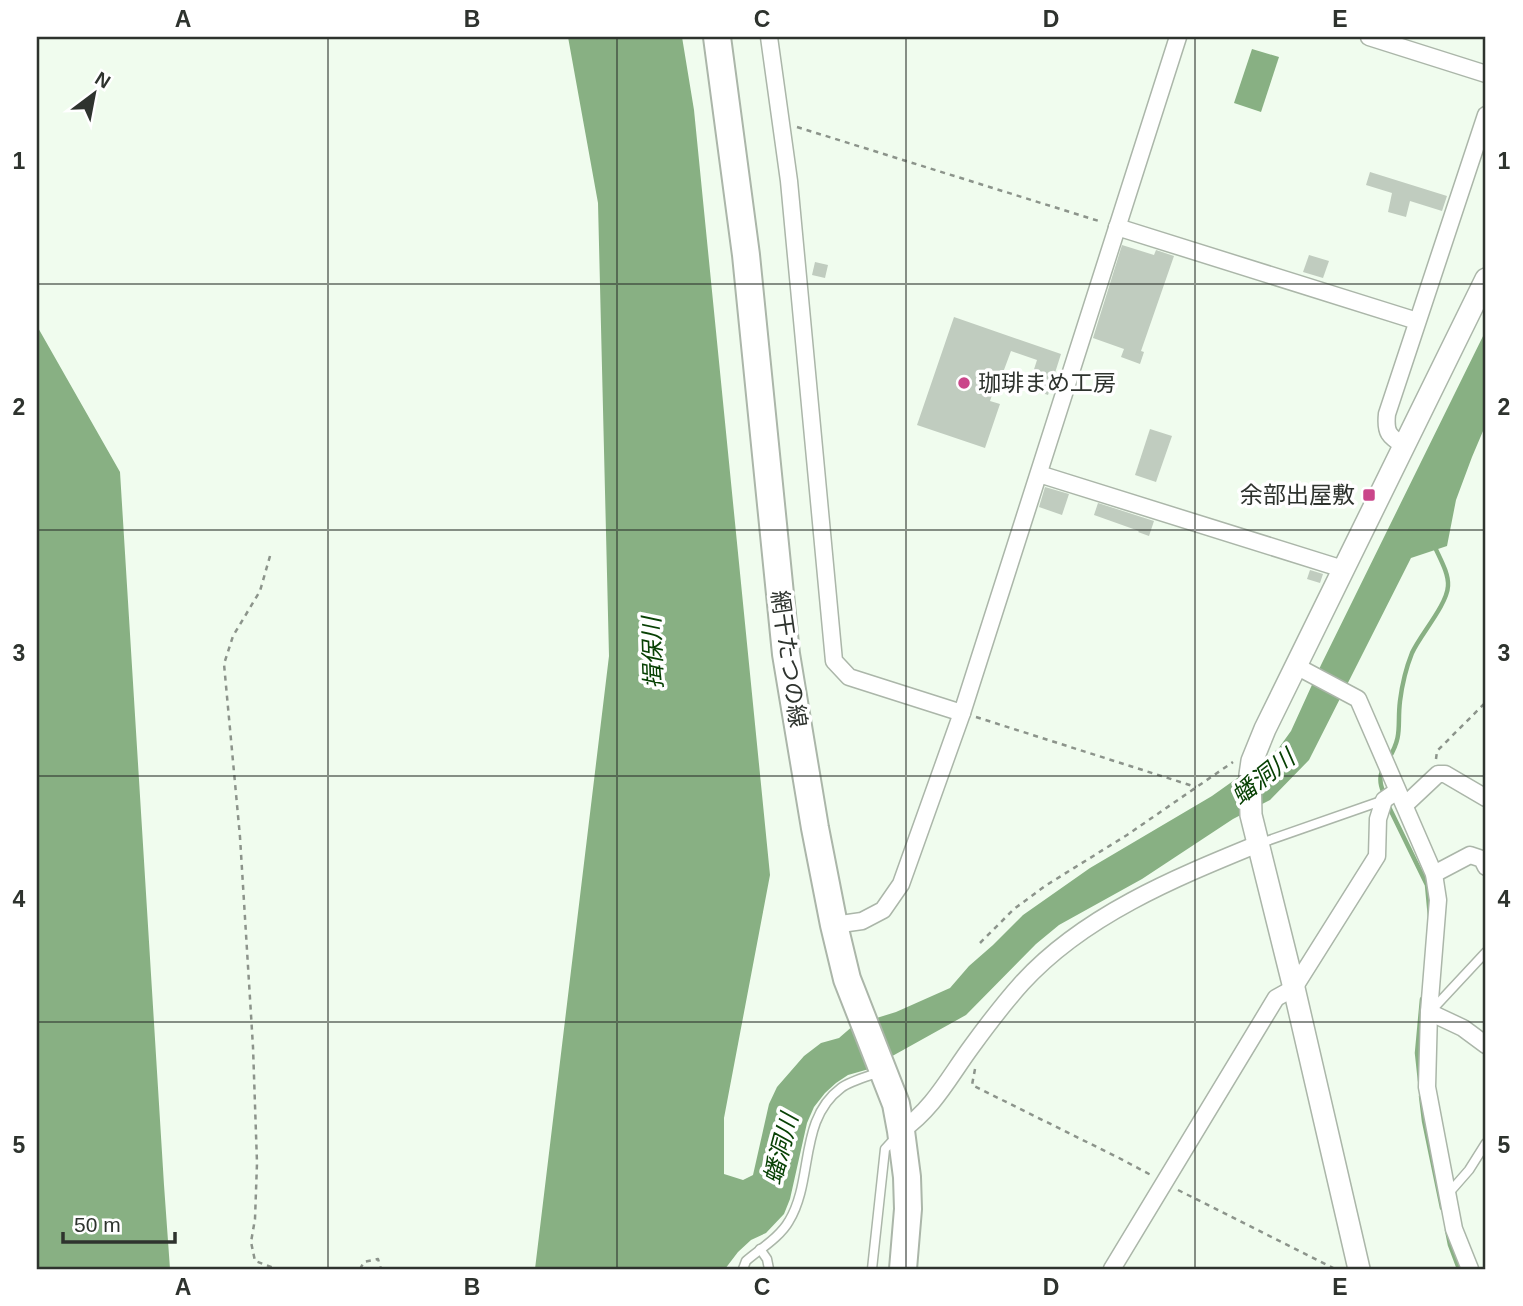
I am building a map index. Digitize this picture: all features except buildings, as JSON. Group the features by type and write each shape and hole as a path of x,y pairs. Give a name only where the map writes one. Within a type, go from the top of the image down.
{"main road":[{"name":"網干たつの線","path":"717,37 746,255 786,654 815,828 847,979 896,1104 907,1177 908,1209 903,1269"}],"street":[{"path":"769,37 789,181 834,661 849,677 962,713"},
{"path":"834,925 862,921 883,910 901,884 962,713 1178,37"},
{"path":"1369,37 1486,74"},
{"path":"1404,446 1390,436 1386,424 1387,414 1486,115"},
{"path":"1117,227 1418,321"},
{"path":"1359,1269 1251,815 1250,775 1259,744 1296,666 1486,279"},
{"path":"1040,474 1343,569"},
{"path":"1296,666 1358,699 1395,799 1434,874 1438,900 1429,1012 1427,1087 1454,1229 1471,1269"},
{"path":"1112,1269 1276,998 1294,988 1377,856 1378,819 1395,799 1437,774 1445,774 1486,798"},
{"path":"901,1131 929,1108 999,1011 1023,982 1057,950 1117,910 1179,876 1258,844"},
{"path":"1434,874 1470,855 1485,860"},
{"path":"1429,1012 1463,1028 1486,1045"}],"lane":[{"path":"1258,844 1395,799"},
{"path":"1429,1012 1486,952"},
{"path":"743,1269 746,1261 788,1223 799,1202 812,1130 829,1100 842,1087 883,1070"},
{"path":"872,1269 885,1149 901,1131"},
{"path":"1447,1196 1469,1170 1486,1143"},
{"path":"760,1249 767,1259 769,1269"}],"path":[{"path":"781,122 1117,227"},
{"path":"270,556 260,591 233,636 224,664 240,837 253,1046 257,1163 255,1219 251,1242 255,1261 276,1269"},
{"path":"1437,774 1437,751 1486,702"},
{"path":"962,713 1196,787"},
{"path":"980,943 1014,909 1045,886 1127,835 1259,744"},
{"path":"976,1065 972,1086 1335,1269"},
{"path":"360,1269 364,1262 378,1259 381,1269"}],"water":[{"path":"568,37 682,37 694,110 770,875 724,1118 724,1174 743,1180 753,1175 769,1104 777,1087 804,1056 821,1043 839,1038 854,1025 896,1012 950,988 969,966 1023,915 1090,868 1212,796 1278,749 1291,731 1486,330 1486,424 1456,500 1447,546 1411,558 1309,760 1270,800 1233,819 1142,879 1059,925 1036,944 966,1015 869,1069 848,1075 836,1083 814,1107 807,1123 790,1199 784,1214 766,1233 751,1240 738,1252 725,1269 535,1269 609,656 598,203"},
{"path":"1252,49 1279,57 1261,112 1234,103"},
{"path":"37,326 120,472 170,1269 37,1269"}],"waterway":[{"path":"1389,758 1398,736 1401,695 1410,659 1438,611 1448,586 1447,576 1434,545"},
{"path":"1383,769 1381,783 1385,797"},
{"path":"1388,805 1427,885 1430,917"},
{"path":"1420,1081 1417,1053 1422,999"},
{"path":"1421,1096 1442,1208"},
{"path":"1447,1230 1459,1269"}],"place":[{"name":"珈琲まめ工房","path":"964,383"},
{"name":"余部出屋敷","path":"1369,495"}],"water label":[{"name":"揖保川","path":"653,653"},
{"name":"蟠洞川","path":"1263,777"},
{"name":"蟠洞川","path":"781,1149"}]}
